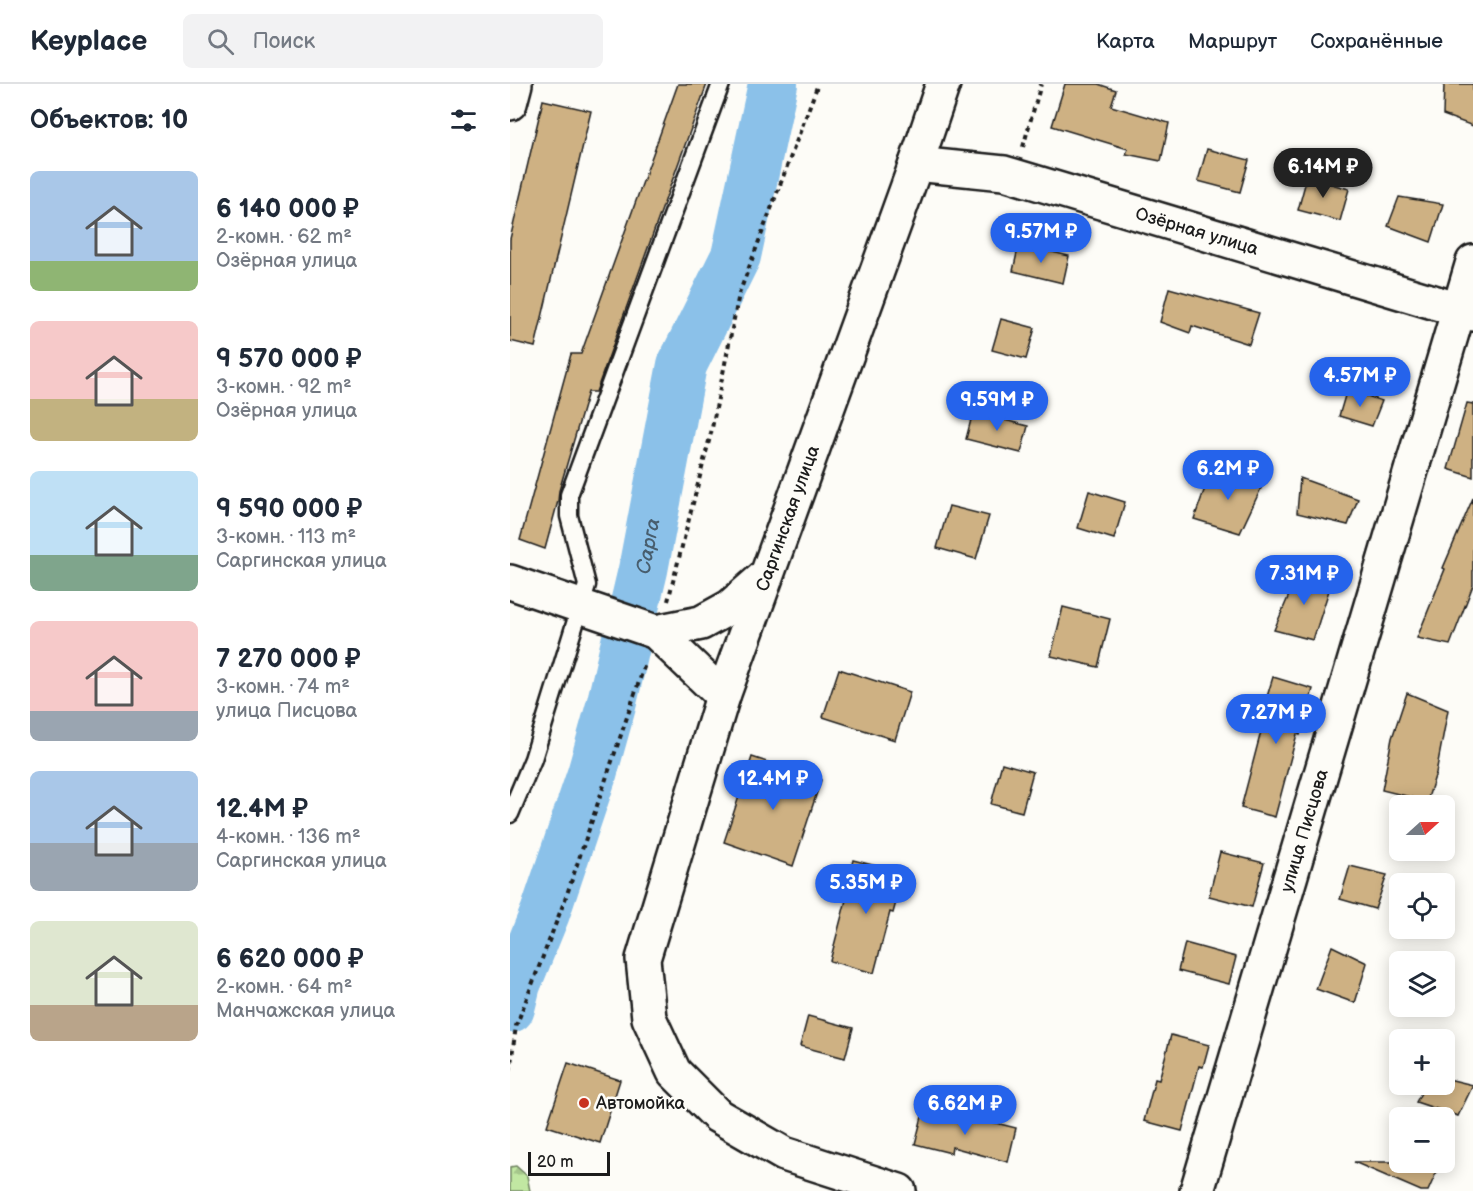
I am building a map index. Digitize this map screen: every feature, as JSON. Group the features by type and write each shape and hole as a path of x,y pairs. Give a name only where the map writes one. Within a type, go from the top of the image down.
{"street":[{"path":"510,103 515,84"},
{"name":"Саргинская улица","path":"899,1191 784,1154 718,1116 674,1072 649,1018 643,959 723,696 943,84"},
{"name":"Озёрная улица","path":"916,164 1004,173 1465,311"},
{"name":"улица Писцова","path":"1197,1191 1465,311 1473,262"},
{"path":"656,632 701,623 730,607 765,576"},
{"path":"510,582 656,632 723,696"}],"lane":[{"path":"510,814 592,610 569,516 569,495 721,84"}],"path":[{"path":"510,1071 516,1026 566,897 656,632 665,613 711,433 739,294 818,84"}],"green space":[{"path":"516,1166 527,1176 530,1191 510,1191 510,1167"}],"building":[{"path":"678,84 707,84 596,392 588,392 559,491 545,549 520,540 571,354 581,354"},
{"path":"1065,84 1098,84 1116,90 1111,106 1169,123 1161,161 1126,154 1128,149 1052,126"},
{"path":"1444,84 1473,84 1473,126 1443,115"},
{"path":"543,100 591,111 535,347 510,341 510,239"},
{"path":"1207,149 1249,160 1240,192 1198,181"},
{"path":"1307,177 1349,189 1340,221 1298,210"},
{"path":"1399,197 1443,204 1431,242 1388,226"},
{"path":"1019,244 1069,256 1063,283 1013,271"},
{"path":"1169,288 1259,313 1249,344 1192,326 1190,333 1160,322"},
{"path":"1001,319 1035,328 1026,359 992,350"},
{"path":"1347,389 1382,401 1372,426 1339,416"},
{"path":"1467,403 1473,404 1473,477 1448,469"},
{"path":"973,412 1028,426 1021,453 966,439"},
{"path":"1211,471 1264,482 1240,533 1194,519"},
{"path":"1300,478 1358,499 1348,525 1297,513"},
{"path":"1089,491 1125,502 1114,539 1078,528"},
{"path":"1473,498 1473,585 1450,645 1417,638 1445,569 1443,568"},
{"path":"949,506 989,516 976,559 937,548"},
{"path":"1298,574 1333,578 1313,640 1274,630"},
{"path":"1063,607 1110,619 1098,667 1051,656"},
{"path":"839,669 910,692 895,740 823,717"},
{"path":"1273,677 1313,689 1300,735 1297,734 1275,817 1241,808 1263,724 1259,723"},
{"path":"1407,693 1448,710 1436,773 1429,795 1402,795 1382,790 1392,738"},
{"path":"752,757 821,780 793,866 724,842"},
{"path":"1002,763 1033,772 1022,812 991,804"},
{"path":"1220,852 1264,863 1252,907 1209,896"},
{"path":"853,860 904,873 893,913 890,912 874,973 830,961 846,900 843,900"},
{"path":"1350,866 1387,875 1375,909 1340,899"},
{"path":"1185,943 1236,957 1229,984 1178,971"},
{"path":"1332,946 1367,963 1355,1003 1316,989"},
{"path":"808,1016 853,1028 845,1058 800,1046"},
{"path":"1171,1035 1209,1045 1203,1067 1199,1066 1182,1131 1144,1121 1155,1079 1159,1080"},
{"name":"Автомойка","path":"568,1063 620,1080 600,1143 547,1126"},
{"path":"1455,1081 1473,1085 1458,1116 1455,1115 1455,1107 1431,1107 1416,1102 1420,1095 1455,1095"},
{"path":"924,1109 979,1123 980,1119 1016,1128 1008,1162 952,1147 951,1153 915,1144"},
{"path":"1354,1162 1389,1162 1389,1173 1436,1173 1428,1191 1421,1191"}],"waterway":[{"name":"Сарга","path":"510,1008 516,984 545,913 592,774 611,706 643,570 682,365 736,256 773,84"}],"place":[{"name":"Автомойка","path":"584,1103"}]}
